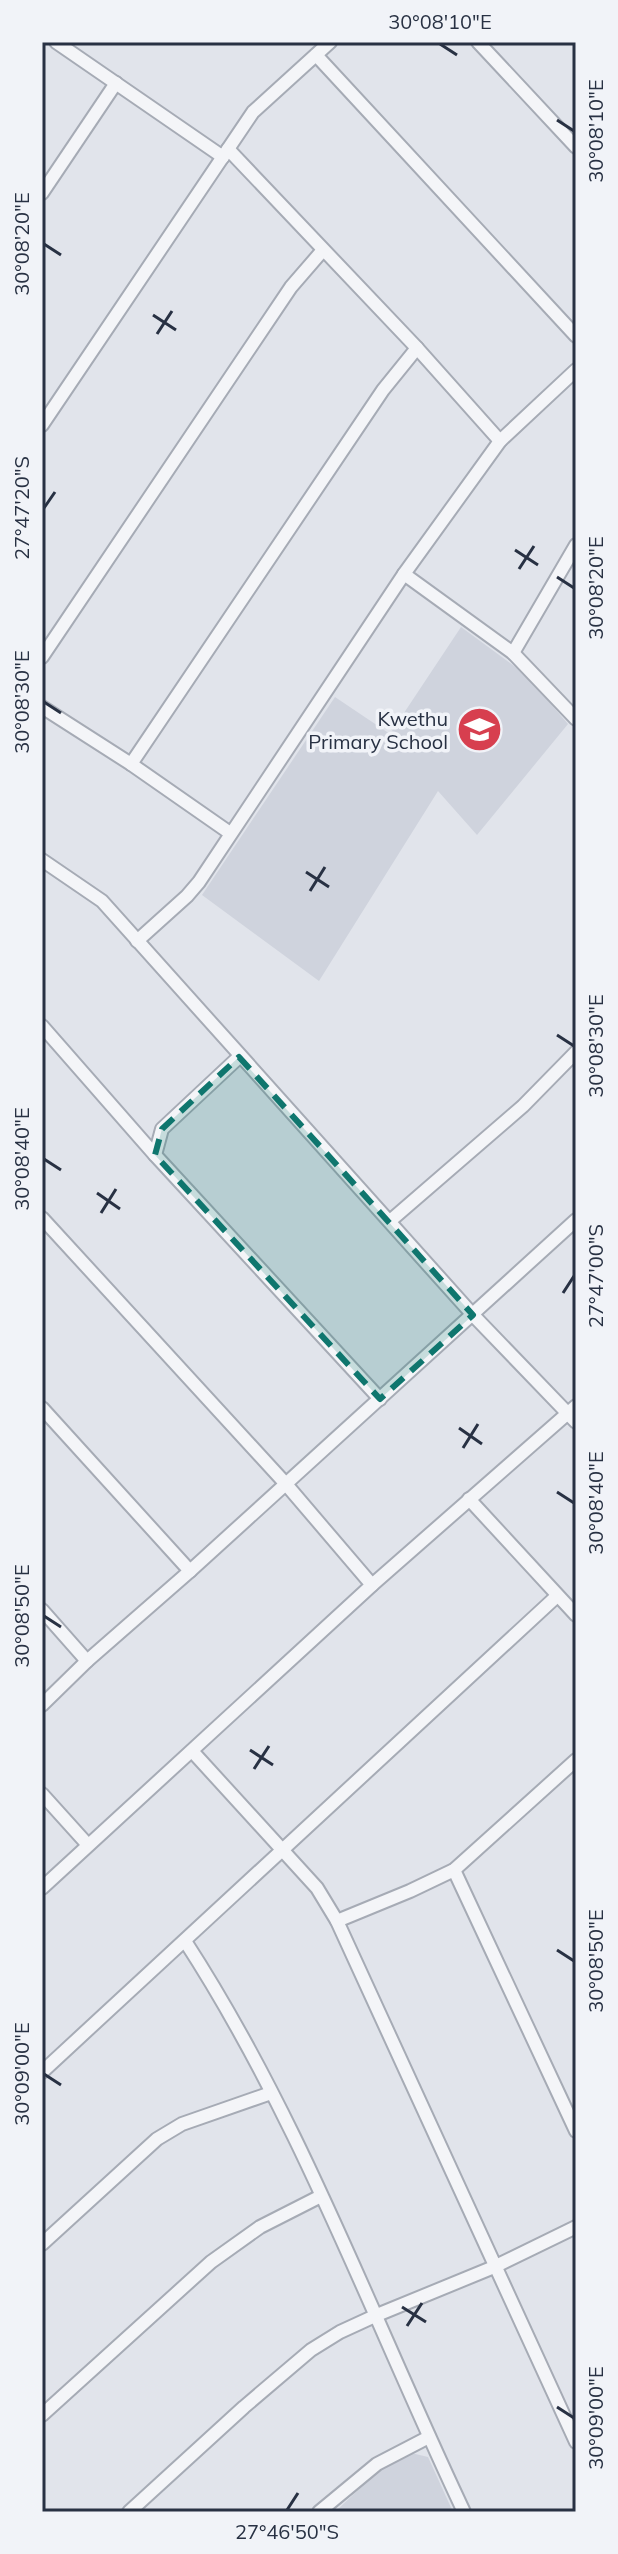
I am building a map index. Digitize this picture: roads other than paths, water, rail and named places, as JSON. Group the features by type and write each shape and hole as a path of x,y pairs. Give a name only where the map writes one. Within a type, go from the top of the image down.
{"street":[{"path":"56,42 226,153 417,348 500,441"},
{"path":"42,425 253,112 330,42"},
{"path":"478,42 576,147"},
{"path":"316,55 576,336"},
{"path":"42,193 116,83"},
{"path":"42,657 291,287 323,250"},
{"path":"131,764 383,390 417,348"},
{"path":"137,941 199,882 404,574 500,441 576,370"},
{"path":"513,653 576,545"},
{"path":"404,574 513,653 576,719"},
{"path":"42,707 230,833"},
{"path":"42,860 90,891 473,1315 574,1414 469,1499 372,1585 42,1888"},
{"path":"42,1026 155,1155 380,1399"},
{"path":"390,1221 523,1106 576,1052"},
{"path":"155,1155 162,1129 239,1057"},
{"path":"42,1218 285,1483 372,1585"},
{"path":"42,1705 576,1220"},
{"path":"42,1408 190,1571"},
{"path":"469,1499 576,1615"},
{"path":"42,2072 557,1596"},
{"path":"42,1610 87,1661"},
{"path":"192,1751 317,1888 337,1921 576,2442"},
{"path":"337,1921 454,1870 576,1760"},
{"path":"42,1794 88,1845"},
{"path":"454,1870 576,2131"},
{"path":"185,1941 238,2025 377,2315 464,2512"},
{"path":"42,2244 157,2139 182,2124 271,2093"},
{"path":"42,2415 211,2262 260,2227 321,2196"},
{"path":"129,2512 311,2350 340,2332 494,2267 576,2227"},
{"path":"319,2512 377,2464 429,2437"}],"place":[{"name":"Kwethu Primary School","path":"479,729"}]}
